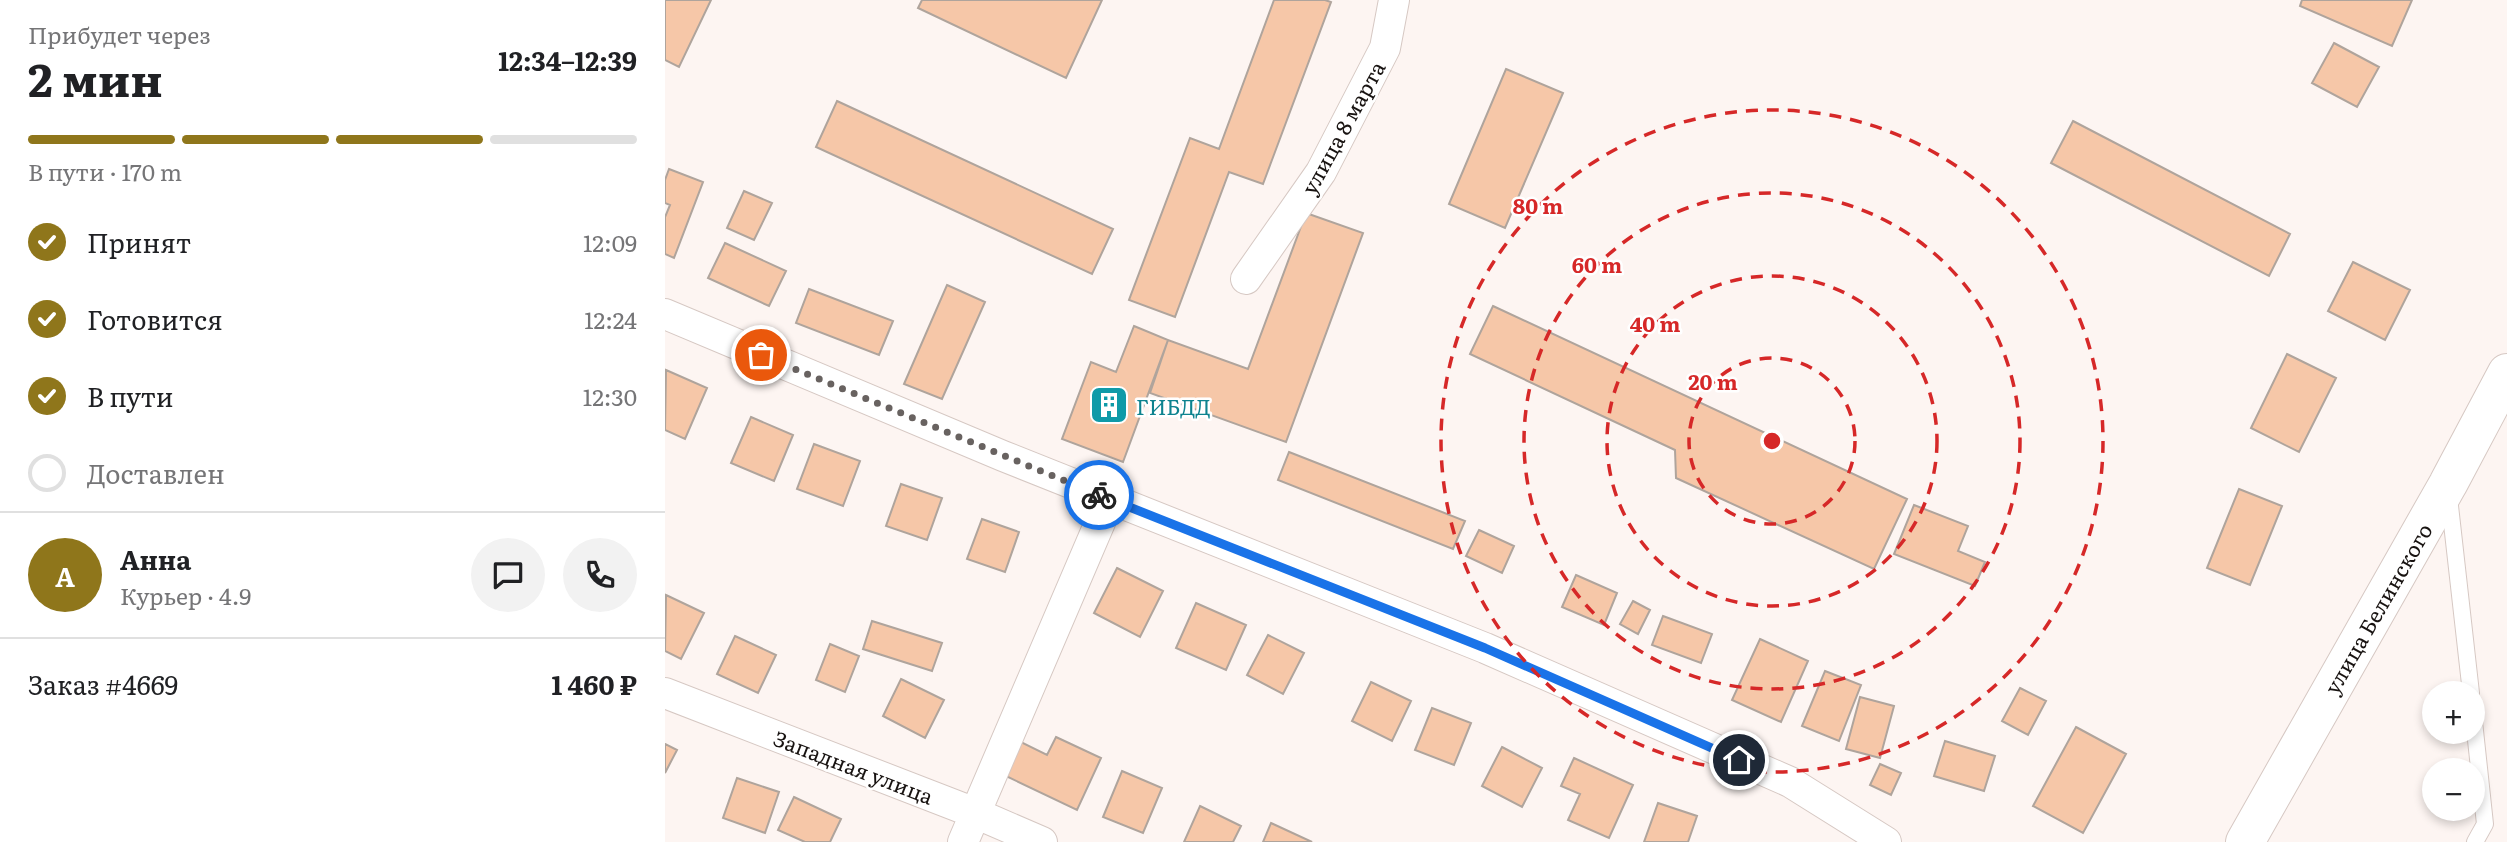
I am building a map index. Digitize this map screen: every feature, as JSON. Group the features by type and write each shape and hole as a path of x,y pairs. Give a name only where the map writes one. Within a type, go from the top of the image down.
{"main road":[{"name":"улица Белинского","path":"2245,842 2448,484 2507,373"}],"street":[{"name":"улица 8 марта","path":"1246,279 1321,172 1385,48 1394,0"},
{"path":"665,314 1110,499 1485,648 1790,782 1886,842"},
{"path":"963,842 1110,499"},
{"name":"Западная улица","path":"665,693 975,813 1042,842"}],"lane":[{"path":"2448,484 2470,681"},
{"path":"2475,842 2485,824 2476,744"}],"building":[{"path":"665,0 711,0 679,67 665,60"},
{"path":"922,0 1102,0 1066,78 918,8"},
{"path":"1274,0 1331,2 1263,184 1229,172 1175,317 1129,300 1190,138 1219,149"},
{"path":"2302,0 2412,0 2392,46 2300,6"},
{"path":"2334,43 2379,67 2357,107 2312,83"},
{"path":"1506,69 1563,93 1505,228 1449,204"},
{"path":"837,101 1113,229 1092,274 816,147"},
{"path":"2073,121 2290,234 2269,276 2051,163"},
{"path":"669,169 703,182 674,258 665,254 665,217 670,205 665,203 665,180"},
{"path":"744,191 772,203 754,240 727,228"},
{"path":"1306,213 1363,233 1286,442 1150,393 1168,340 1248,369"},
{"path":"725,243 786,271 769,306 708,278"},
{"path":"2353,262 2410,290 2385,340 2328,311"},
{"path":"947,285 985,302 942,399 904,384"},
{"path":"809,289 893,321 879,355 796,323"},
{"path":"1493,306 1907,499 1874,569 1676,478 1675,450 1470,354"},
{"name":"ГИБДД","path":"1134,326 1168,340 1123,462 1062,439 1091,362 1116,372"},
{"path":"2287,354 2336,378 2299,452 2251,428"},
{"path":"666,370 707,388 685,439 665,430"},
{"path":"751,417 793,435 774,481 731,463"},
{"path":"814,444 860,461 843,506 797,489"},
{"path":"1289,452 1465,521 1453,549 1278,480"},
{"path":"901,484 942,498 927,540 886,526"},
{"path":"2239,489 2282,506 2250,585 2207,568"},
{"path":"1914,505 1968,526 1958,551 1985,562 1975,586 1894,554"},
{"path":"982,519 1019,532 1005,572 967,559"},
{"path":"1479,530 1514,546 1502,573 1466,556"},
{"path":"1117,568 1163,591 1140,637 1094,613"},
{"path":"1576,575 1617,593 1604,625 1562,607"},
{"path":"666,595 704,613 681,659 665,651"},
{"path":"1633,601 1650,610 1638,634 1620,624"},
{"path":"1196,603 1246,625 1226,670 1176,648"},
{"path":"1663,616 1712,634 1701,663 1652,645"},
{"path":"872,621 942,643 932,671 863,649"},
{"path":"1268,635 1304,653 1283,694 1247,675"},
{"path":"735,636 776,655 758,693 717,674"},
{"path":"1760,639 1808,661 1781,722 1732,700"},
{"path":"830,644 859,656 845,692 816,680"},
{"path":"1825,671 1861,685 1839,741 1802,726"},
{"path":"901,679 944,700 925,738 883,716"},
{"path":"1371,682 1411,701 1392,741 1352,721"},
{"path":"2020,688 2046,701 2028,735 2002,721"},
{"path":"1860,697 1894,706 1880,758 1846,749"},
{"path":"1432,708 1471,723 1454,765 1415,750"},
{"path":"2076,727 2126,754 2083,833 2033,806"},
{"path":"1056,737 1101,758 1077,810 1006,776 1021,742 1047,755"},
{"path":"1945,741 1995,756 1984,791 1934,776"},
{"path":"665,744 677,750 665,773"},
{"path":"1502,747 1542,768 1522,807 1482,786"},
{"path":"1574,758 1633,785 1609,838 1568,820 1580,794 1561,786"},
{"path":"1880,764 1901,773 1891,795 1870,785"},
{"path":"1122,771 1162,788 1143,833 1103,817"},
{"path":"737,778 779,792 765,833 723,818"},
{"path":"794,797 841,819 830,842 805,842 778,830"},
{"path":"1658,803 1697,816 1688,842 1644,842"},
{"path":"1200,806 1241,826 1233,842 1184,842"},
{"path":"1271,823 1312,842 1263,842"}],"way so far":[{"path":"761,355 1099,495"}],"place":[{"name":"ГИБДД","path":"1109,405"}],"route":[{"path":"1099,495 1485,648 1739,760"}]}
